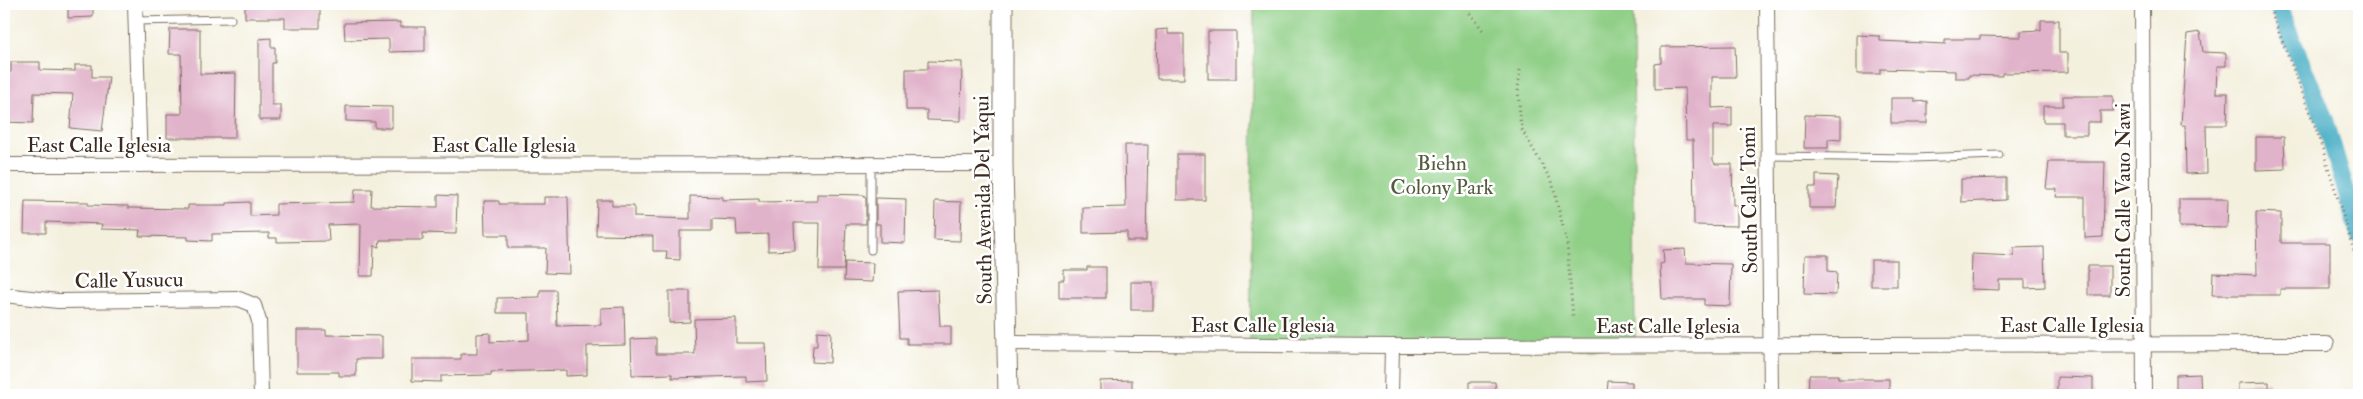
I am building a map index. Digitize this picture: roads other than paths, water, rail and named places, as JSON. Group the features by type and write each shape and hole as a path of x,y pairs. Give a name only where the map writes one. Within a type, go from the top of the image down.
{"street":[{"path":"135,4 140,166"},
{"name":"South Avenida Del Yaqui","path":"1004,4 1003,164 1008,395"},
{"name":"South Calle Tomi","path":"1767,4 1771,395"},
{"name":"South Calle Vauo Nawi","path":"2142,4 2144,395"},
{"name":"East Calle Iglesia","path":"4,165 1003,164"},
{"name":"Calle Yusucu","path":"4,295 58,300 239,299 254,305 259,321 262,395"},
{"name":"East Calle Iglesia","path":"1008,343 1392,346 2327,344"},
{"path":"1391,395 1392,346"}],"lane":[{"path":"136,21 231,19"},
{"path":"1769,156 1913,158 1999,156"},
{"path":"871,164 871,250"}],"waterway":[{"path":"2277,4 2325,120 2359,235"}],"park label":[{"name":"Biehn Colony Park","path":"1442,175"}]}
